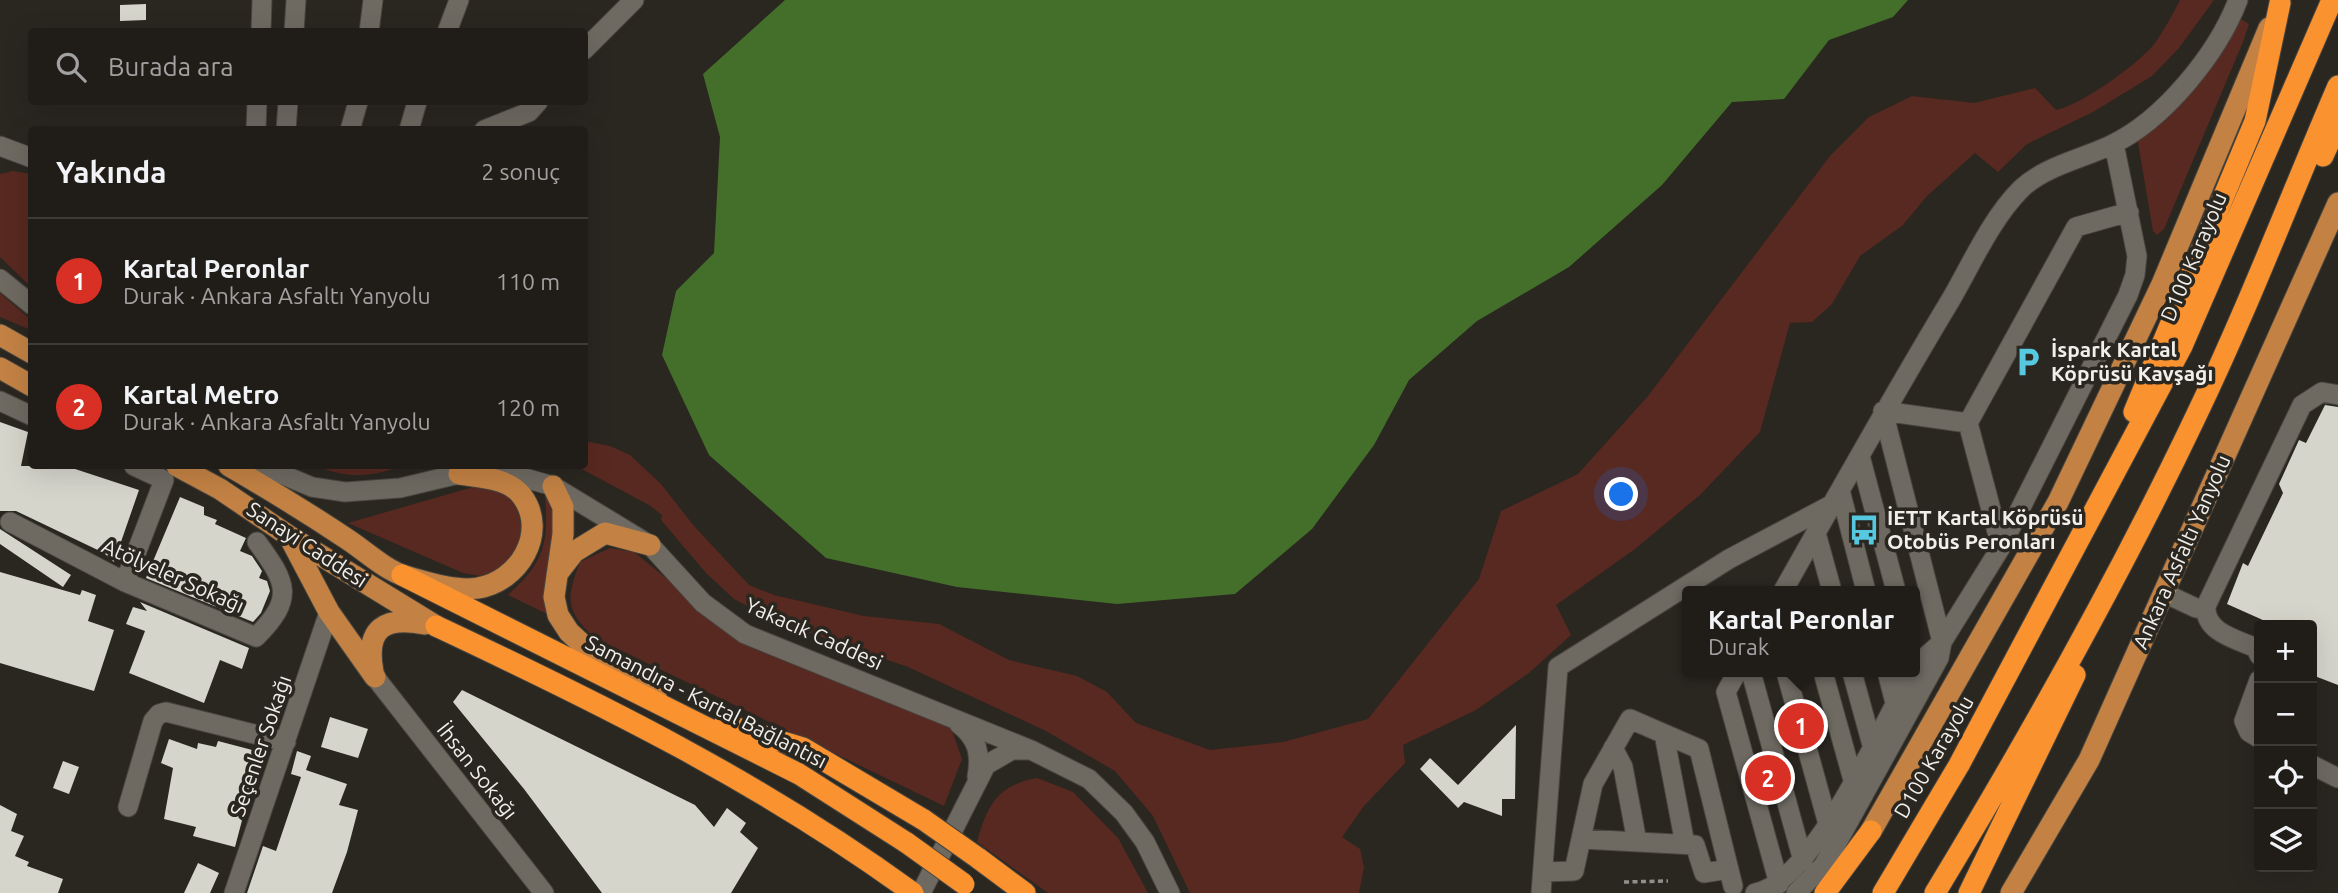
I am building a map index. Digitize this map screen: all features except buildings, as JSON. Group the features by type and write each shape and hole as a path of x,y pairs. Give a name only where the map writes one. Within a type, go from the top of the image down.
{"highway":[{"name":"D100 Karayolu","path":"1882,893 1959,765 2182,346 2332,0"},
{"path":"2082,537 2255,121 2280,1"},
{"path":"1969,893 2063,703 2130,552 2198,413 2338,86"},
{"path":"2259,270 2308,191 2338,123"},
{"path":"1935,893 1998,788 2130,552"},
{"name":"Samandıra - Kartal Bağlantısı","path":"402,575 799,774 907,843 970,888"},
{"path":"436,626 615,711 746,782 913,893"},
{"path":"671,708 803,748 924,820 1025,893"},
{"path":"1825,893 1871,831"},
{"path":"1843,893 1871,831"}],"main road":[{"path":"1871,831 2058,502 2162,284 2280,1"},
{"name":"Ankara Asfaltı Yanyolu","path":"2011,893 2089,760 2338,203"},
{"path":"0,335 28,352"},
{"path":"0,368 28,384"},
{"name":"Sanayi Caddesi","path":"183,469 220,489 289,536 436,626"},
{"name":"Sanayi Caddesi","path":"234,469 289,500 402,575"},
{"path":"402,575 460,589 476,589 498,581 522,562 532,540 529,512 522,495 497,480 459,474"},
{"path":"553,486 563,507 564,534 554,597 558,615 569,632 671,708"},
{"path":"556,576 574,552 605,533 650,545"},
{"path":"289,536 329,612 374,677"},
{"path":"374,677 369,650 372,638 380,629 403,620 436,626"}],"street":[{"path":"261,28 262,0"},
{"path":"294,28 296,0"},
{"path":"370,28 373,0"},
{"path":"448,28 459,0"},
{"path":"588,46 634,0"},
{"path":"1786,586 1883,411 2006,208 2021,190 2038,176 2114,144 2147,120 2191,78 2216,46 2238,0"},
{"path":"256,126 257,105"},
{"path":"286,126 288,105"},
{"path":"351,126 357,105"},
{"path":"411,126 416,105"},
{"path":"495,126 529,113 536,105"},
{"path":"1920,661 1942,642 2000,547 2128,295 2135,275 2137,256 2114,144"},
{"path":"0,146 28,158"},
{"path":"0,163 28,160"},
{"path":"2000,547 1968,423 2076,226 2129,212"},
{"path":"0,279 28,302"},
{"path":"2254,647 2212,627 2206,609 2302,405 2322,392 2338,394"},
{"path":"0,401 28,414"},
{"path":"1883,411 1968,423"},
{"path":"1755,893 1788,888 1823,866 1939,658 1942,642 1883,411"},
{"path":"1860,456 1895,586"},
{"path":"125,582 164,480 140,469"},
{"name":"Yakacık Caddesi","path":"268,469 296,482 325,488 372,492 459,474 507,473 553,486 650,545 704,603 746,634 1031,750 1089,779 1105,793 1145,842 1170,893"},
{"name":"Yakacık Caddesi","path":"294,469 315,479 325,488"},
{"path":"1836,498 1864,586"},
{"path":"1686,586 1836,498"},
{"name":"Atölyeler Sokağı","path":"10,522 125,582 256,637 275,618 283,602 283,583 257,542"},
{"path":"1816,533 1831,586"},
{"path":"1795,570 1799,586"},
{"path":"1541,893 1558,667 1682,589"},
{"path":"2164,593 2196,608 2206,609"},
{"name":"Seçenler Sokağı","path":"233,893 329,612"},
{"name":"İhsan Sokağı","path":"374,677 544,893"},
{"path":"1734,677 1726,692 1788,888"},
{"path":"1752,677 1803,861"},
{"path":"1787,677 1828,824"},
{"path":"1824,677 1853,780"},
{"path":"1854,677 1872,745"},
{"path":"1888,677 1895,703"},
{"path":"1788,888 1828,824 1909,677"},
{"path":"2254,694 2244,721 2249,732 2254,735"},
{"path":"128,807 153,721 159,714 166,712 286,742"},
{"path":"951,717 972,734 978,748 980,762 976,785"},
{"path":"1544,872 1574,871 1593,784 1630,719 1699,749 1731,878 1704,873 1695,845 1581,839"},
{"path":"1664,734 1685,844"},
{"path":"1613,748 1623,767 1637,842"},
{"path":"920,893 986,765 998,755 1012,750 1031,750"},
{"path":"2317,768 2338,778"},
{"path":"1832,893 1871,831"}],"path":[{"path":"1624,882 1668,881"}],"shaded area":[{"path":"785,0 1908,0 1893,17 1829,40 1784,99 1732,102 1662,185 1569,267 1477,321 1409,380 1374,445 1312,529 1235,594 1117,604 957,587 826,558 709,455 662,355 676,291 714,253 720,137 703,74"},
{"path":"2180,0 2214,0 2179,48 2152,76 2093,112 2027,144 1998,172 1975,153 1927,196 1903,225 1860,256 1832,304 1812,322 1790,323 1760,432 1700,495 1635,549 1556,605 1571,635 1529,673 1476,710 1403,745 1405,763 1364,806 1342,837 1360,849 1364,867 1359,893 1190,893 1153,816 1115,771 1044,730 908,667 776,621 734,599 706,573 661,520 662,515 649,505 582,469 588,469 588,442 610,446 630,455 661,484 694,526 749,585 774,595 864,616 939,624 1009,660 1077,676 1107,692 1136,723 1210,750 1283,742 1368,719 1479,579 1501,511 1578,474 1648,396 1830,156 1869,117 1912,96 1974,103 2035,88 2056,110 2067,107 2109,82 2137,61 2162,33"},
{"path":"2241,19 2249,24 2243,42 2164,229 2157,235 2153,231 2136,131 2194,84"},
{"path":"13,171 28,174 28,284 0,257 0,174"},
{"path":"0,293 28,317 28,329 0,317"},
{"path":"325,469 391,469 359,475"},
{"path":"480,485 511,496 521,522 522,533 516,552 509,561 487,577 463,573 348,523"},
{"path":"545,496 564,517 547,614 508,595 530,572 542,551 546,527"},
{"path":"610,548 634,552 752,648 951,728 962,759 944,806 595,638 573,612 572,585 580,562"},
{"path":"1037,778 1073,792 1118,838 1148,893 1048,893 977,842 985,817 996,799 1013,786"}],"place":[{"name":"İspark Kartal Köprüsü Kavşağı","path":"2028,362"},
{"name":"İETT Kartal Köprüsü Otobüs Peronları","path":"1864,530"},
{"name":"Kartal Peronlar","path":"1801,726"},
{"name":"Kartal Metro","path":"1768,778"}]}
